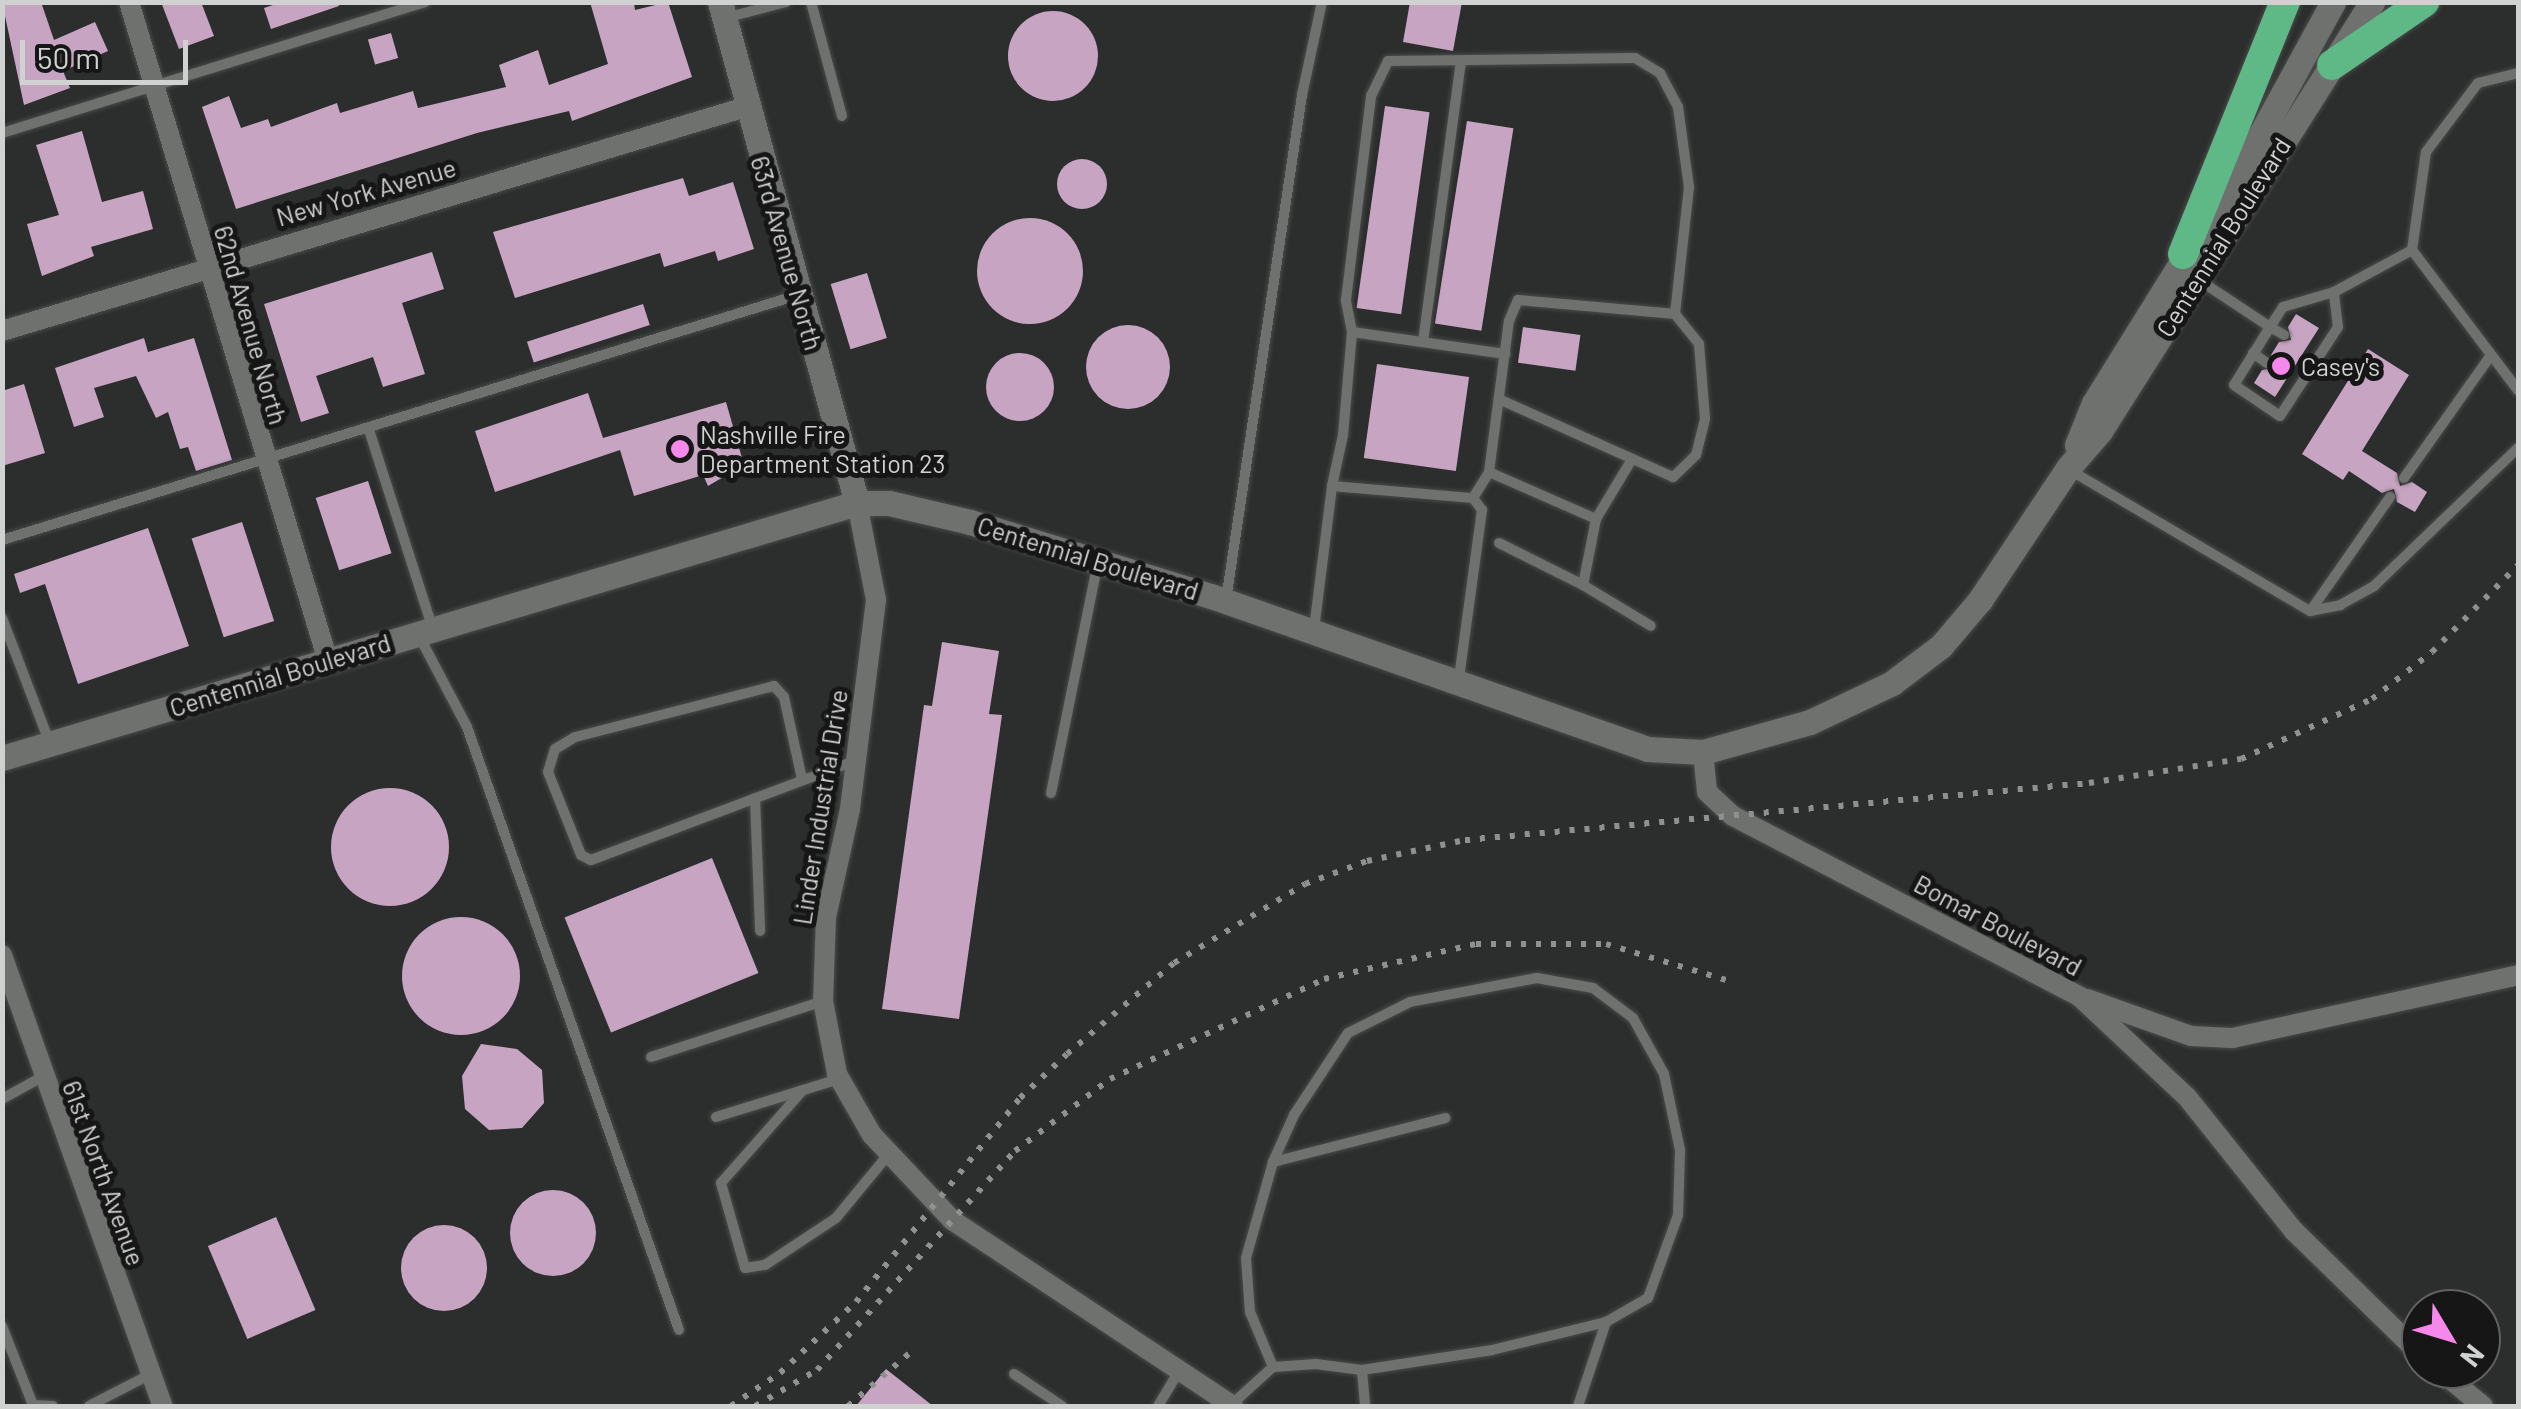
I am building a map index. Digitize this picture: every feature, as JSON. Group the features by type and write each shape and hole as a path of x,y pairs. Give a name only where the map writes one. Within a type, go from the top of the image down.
{"highway":[{"path":"2186,266 2285,2"},
{"path":"2332,65 2424,2"}],"main road":[{"name":"Centennial Boulevard","path":"2,758 858,503 889,503 970,522 1314,628 1459,679 1616,742 1703,752 1810,722 1892,683 1941,646 1980,600 2068,468 2100,431 2332,2"},
{"name":"Centennial Boulevard","path":"2186,266 2332,65 2372,2"},
{"name":"63rd Avenue North","path":"722,10 858,503"}],"street":[{"name":"62nd Avenue North","path":"129,2 328,661"},
{"name":"New York Avenue","path":"2,331 208,264 746,107"},
{"name":"Linder Industrial Drive","path":"858,503 876,600 855,761 826,917 823,1001 840,1079 888,1155 966,1231 1233,1406"},
{"name":"Bomar Boulevard","path":"1703,752 1707,792 1733,816 2080,997 2187,1097 2294,1231 2401,1335"},
{"name":"61st North Avenue","path":"2,955 42,1077 163,1406"},
{"path":"2080,997 2190,1036 2232,1038 2518,976"},
{"path":"2462,1389 2482,1406"}],"lane":[{"path":"2,133 425,2"},
{"path":"722,10 786,2"},
{"path":"811,2 842,116"},
{"path":"1226,601 1302,96 1322,2"},
{"path":"1314,628 1352,332 1346,300 1371,96 1388,62 1634,58 1660,73 1678,107 1689,187 1675,314 1699,344 1705,418 1696,455 1673,477 1499,399"},
{"path":"1422,342 1461,61"},
{"path":"2518,73 2478,83 2426,152 2412,250 2489,358 2518,390"},
{"path":"2334,292 2338,327 2280,416 2234,385 2284,307 2334,292 2412,250"},
{"path":"2186,266 2284,335"},
{"path":"2,540 369,430 799,294"},
{"path":"1473,498 1489,472 1504,354 1518,300 1675,314"},
{"path":"1352,332 1504,354"},
{"path":"2306,349 2318,357"},
{"path":"2253,353 2266,363"},
{"path":"2404,478 2489,358"},
{"path":"2288,377 2300,385"},
{"path":"369,430 425,631 467,726 679,1330"},
{"path":"2068,468 2310,611 2340,605 2374,586 2518,448"},
{"path":"1583,585 1596,520 1632,459"},
{"path":"1489,472 1596,520"},
{"path":"1332,486 1473,498 1482,510 1459,679"},
{"path":"2310,611 2390,498"},
{"path":"1499,543 1583,585 1652,626"},
{"path":"1052,793 1098,561"},
{"path":"2,618 50,744"},
{"path":"802,779 784,697 774,686 576,737 561,743 549,764 565,819 588,860 855,761"},
{"path":"755,798 760,932"},
{"path":"1233,1406 1273,1367 1362,1370 1492,1350 1606,1322 1648,1298 1664,1266 1678,1214 1680,1150 1664,1074 1633,1018 1594,988 1519,982 1410,1002 1348,1033 1273,1162 1246,1258 1250,1312 1273,1367"},
{"path":"651,1056 823,1001"},
{"path":"2,1099 42,1077"},
{"path":"716,1117 840,1079"},
{"path":"803,1090 721,1183 744,1268 766,1265 836,1218 888,1155"},
{"path":"1273,1162 1445,1118"},
{"path":"1578,1406 1606,1322"},
{"path":"2,1326 33,1406 53,1406"},
{"path":"1158,1406 1180,1370"},
{"path":"1362,1370 1365,1406"},
{"path":"89,1406 151,1374"},
{"path":"1014,1374 1062,1406"}],"building":[{"path":"2,2 41,2 54,40 95,22 108,51 63,71 70,88 24,105"},
{"path":"161,2 201,2 214,36 179,49"},
{"path":"282,2 338,2 339,6 271,29 264,8"},
{"path":"590,2 634,2 635,10 668,2 692,77 572,121 569,111 477,133 236,209 202,107 229,96 241,128 268,119 271,127 337,103 340,113 413,91 418,108 506,87 499,65 538,50 549,85 608,64"},
{"path":"1410,2 1462,2 1453,51 1403,42"},
{"path":"1044,11 1062,11 1078,18 1091,31 1098,56 1091,81 1078,94 1062,101 1044,101 1028,94 1015,81 1008,65 1008,47 1015,31 1028,18"},
{"path":"391,33 398,58 375,65 368,40"},
{"path":"1385,106 1430,112 1401,314 1357,308"},
{"path":"1467,121 1513,128 1481,331 1435,323"},
{"path":"82,131 102,202 143,191 153,229 91,247 94,256 42,276 27,224 59,215 36,145"},
{"path":"1082,159 1100,166 1107,184 1100,202 1082,209 1064,202 1057,184 1064,166"},
{"path":"683,178 689,196 733,182 754,249 718,261 715,251 664,267 660,253 515,298 493,232"},
{"path":"1030,218 1050,222 1067,234 1079,251 1083,271 1079,291 1067,308 1050,320 1030,324 1010,320 993,308 981,291 977,271 981,251 993,234 1010,222"},
{"path":"432,252 444,289 402,303 425,374 383,387 373,357 316,376 329,413 301,422 264,304"},
{"path":"867,273 887,338 851,349 831,284"},
{"path":"643,304 650,325 534,363 527,342"},
{"path":"2296,314 2319,328 2275,397 2254,383 2262,370 2275,367 2271,355 2279,342 2291,340 2288,327"},
{"path":"1128,325 1151,332 1163,344 1170,367 1163,390 1151,402 1128,409 1105,402 1093,390 1086,367 1093,344 1105,332"},
{"path":"1523,327 1580,335 1575,371 1518,363"},
{"path":"144,338 148,352 194,338 232,460 196,471 188,447 180,449 168,412 156,418 136,376 94,388 104,417 74,427 55,368"},
{"path":"2368,349 2409,375 2362,451 2397,473 2400,486 2412,482 2427,492 2415,512 2397,502 2394,489 2382,493 2349,471 2343,480 2302,454"},
{"path":"1020,353 1044,363 1054,387 1044,411 1020,421 996,411 986,387 996,363"},
{"path":"1377,364 1469,377 1456,471 1364,458"},
{"path":"24,384 45,453 2,466 2,391"},
{"path":"588,393 603,438 726,402 744,465 708,486 703,475 634,496 620,450 495,492 475,431"},
{"path":"368,481 391,553 339,570 316,498"},
{"path":"242,522 274,621 224,637 192,538"},
{"path":"148,528 189,646 78,684 45,584 20,593 14,574"},
{"path":"942,642 999,651 989,714 1002,715 959,1019 882,1009 924,705 932,706"},
{"path":"390,788 423,798 439,814 449,847 439,880 423,896 390,906 357,896 341,880 331,847 341,814 357,798"},
{"path":"712,858 758,973 611,1033 565,918"},
{"path":"461,917 484,922 503,934 515,953 520,976 515,999 503,1018 484,1030 461,1035 438,1030 419,1018 407,999 402,976 407,953 419,934 438,922"},
{"path":"481,1044 517,1049 542,1070 544,1103 522,1128 489,1130 465,1109 462,1076"},
{"path":"553,1190 577,1197 589,1209 596,1233 589,1257 577,1269 553,1276 529,1269 517,1257 510,1233 517,1209 529,1197"},
{"path":"276,1217 315,1310 247,1339 208,1246"},
{"path":"444,1225 468,1232 480,1244 487,1268 480,1292 468,1304 444,1311 420,1304 408,1292 401,1268 408,1244 420,1232"},
{"path":"886,1369 933,1406 856,1406"}],"railway":[{"path":"731,1406 780,1373 856,1302 1020,1098 1067,1054 1174,963 1305,884 1367,861 1465,840 2089,783 2241,759 2372,699 2432,652 2518,565"},
{"path":"755,1406 817,1370 1015,1151 1110,1079 1324,979 1476,944 1606,944 1726,980"},
{"path":"848,1406 912,1351"}],"place":[{"name":"Casey's","path":"2281,366"},
{"name":"Nashville Fire Department Station 23","path":"680,449"}]}
